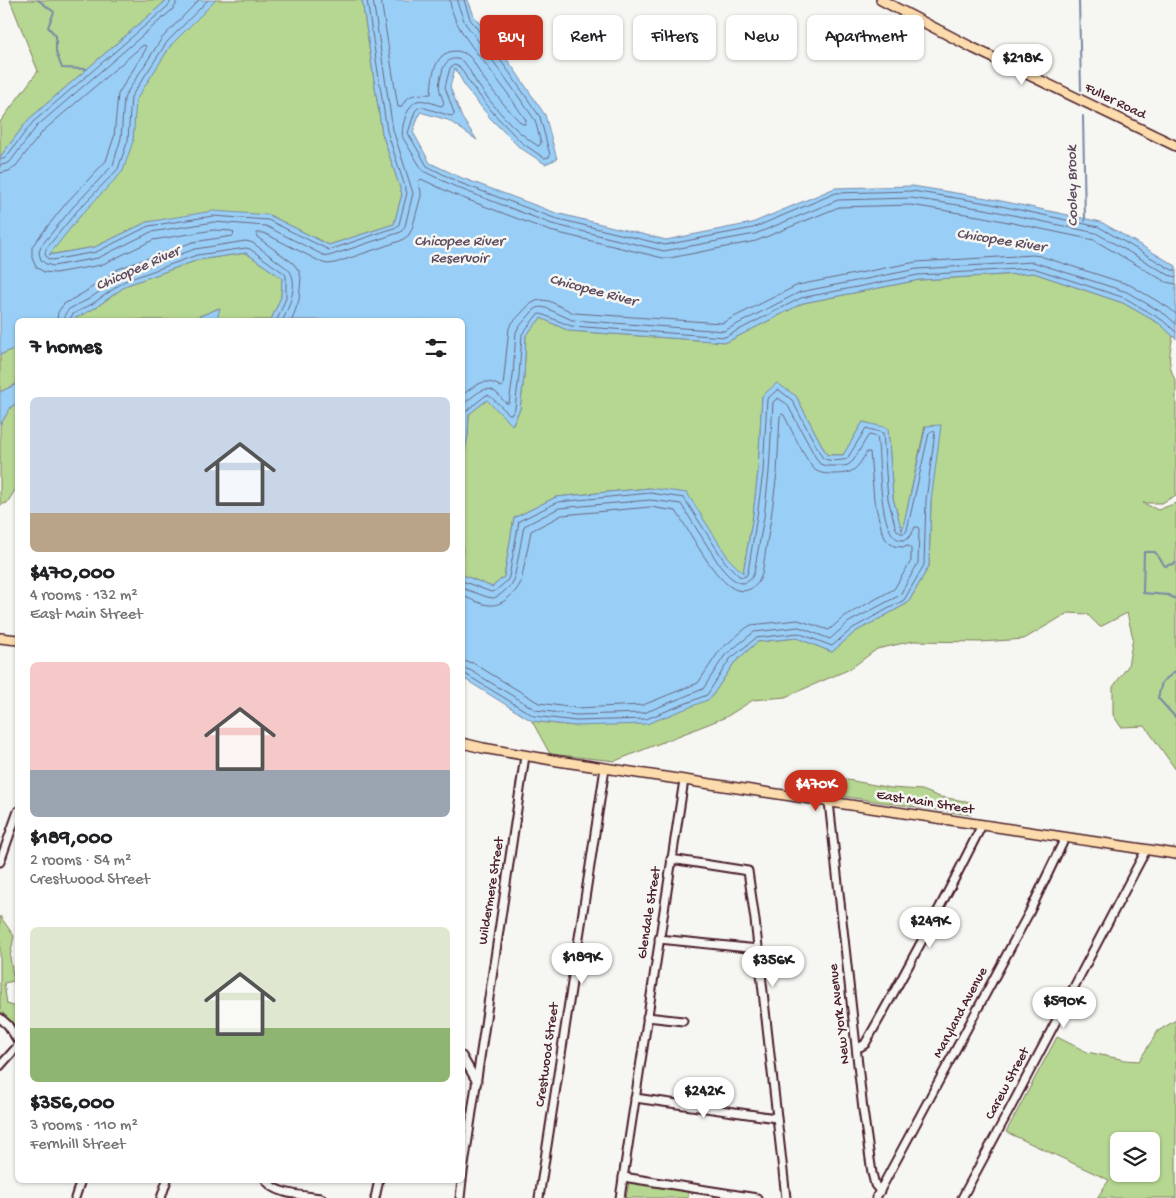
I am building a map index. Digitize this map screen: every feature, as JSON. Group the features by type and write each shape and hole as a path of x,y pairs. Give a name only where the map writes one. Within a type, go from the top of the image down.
{"main road":[{"name":"Fuller Road","path":"881,0 980,52 1176,146"},
{"path":"0,638 15,640"},
{"name":"East Main Street","path":"465,744 525,756 1176,854"}],"street":[{"name":"Wildermere Street","path":"465,1160 525,756"},
{"name":"Crestwood Street","path":"539,1198 605,768"},
{"name":"Glendale Street","path":"620,1198 684,780"},
{"name":"New York Avenue","path":"829,802 863,1110 872,1172 875,1185 880,1191"},
{"path":"0,862 15,820"},
{"path":"857,1048 865,1044 941,907 982,825"},
{"name":"Maryland Avenue","path":"876,1198 1029,913 1065,838"},
{"name":"Carew Street","path":"962,1198 1146,850"},
{"path":"671,859 748,871 786,1198"},
{"path":"659,939 758,948"},
{"path":"647,1017 683,1021"},
{"path":"0,1018 8,1025 15,1038"},
{"path":"0,1066 15,1049"},
{"path":"465,1061 477,1082"},
{"path":"635,1098 776,1118"},
{"path":"623,1177 757,1198"},
{"path":"75,1198 80,1183"},
{"path":"161,1198 166,1183"},
{"path":"268,1183 276,1190 320,1198"},
{"path":"375,1198 378,1183"},
{"name":"Wildermere Street","path":"460,1198 462,1183"}],"green space":[{"path":"10,0 167,0 29,119 0,157 0,122 38,71"},
{"path":"216,0 362,0 382,133 402,194 394,224 329,245 269,215 147,222 95,247 48,255 81,215 133,141 135,100 171,45"},
{"path":"246,253 282,278 281,297 272,318 217,318 219,308 195,318 76,318 95,308 127,285 198,260"},
{"path":"1034,273 1123,303 1160,324 1173,336 1170,359 1171,370 1176,382 1176,495 1162,503 1143,503 1158,510 1176,503 1176,770 1145,726 1121,727 1113,715 1113,687 1128,666 1133,638 1127,613 1100,627 1087,614 1068,613 1024,639 981,642 913,641 877,649 850,669 785,697 753,700 726,717 615,761 550,754 532,721 575,726 710,699 734,663 757,642 797,638 832,652 855,632 908,603 929,566 931,501 925,426 902,533 893,498 888,429 863,422 843,455 827,455 796,396 762,396 758,471 743,573 650,488 556,497 514,518 504,577 492,587 465,576 465,449 469,414 487,400 513,424 520,409 526,335 541,318 569,331 727,342 803,303 919,280"},
{"path":"15,348 15,385 0,392 0,355"},
{"path":"15,404 15,490 7,503 0,505 0,425 11,407"},
{"path":"837,778 891,788 922,790 940,797 971,802 971,815 827,793 831,782"},
{"path":"0,916 14,936 10,957 14,981 4,983 7,1004 15,1006 15,1028 0,1011"},
{"path":"1176,1020 1176,1198 1097,1198 1109,1180 1006,1132 1057,1037 1087,1052 1139,1061 1158,1031"},
{"path":"629,1182 688,1192 688,1198 626,1198"}],"water":[{"name":"Chicopee River Reservoir","path":"167,0 216,0 171,45 136,100 133,141 123,171 81,215 49,255 95,247 147,222 213,211 269,215 329,245 394,224 402,194 382,133 362,0 468,0 474,16 480,24 480,60 507,60 545,115 557,159 545,164 519,147 491,119 466,88 455,68 450,87 462,118 477,140 448,120 420,112 413,132 430,163 462,178 556,213 666,240 752,223 835,188 912,186 987,198 1101,222 1176,266 1176,339 1160,324 1123,303 1034,273 919,280 803,303 727,342 569,331 541,318 526,335 520,409 512,425 487,400 469,414 465,452 465,318 272,318 281,297 282,278 246,253 198,260 127,285 95,308 76,318 15,318 15,348 0,355 0,157 29,119"},
{"path":"220,308 218,318 195,318"},
{"path":"777,383 796,396 827,455 843,455 863,422 888,428 893,498 902,531 926,426 941,425 931,501 929,566 908,603 855,632 832,652 797,638 757,642 734,663 710,699 647,724 575,726 532,721 465,679 465,576 492,587 504,577 514,518 556,497 650,488 687,493 729,559 743,573 758,471 762,396"},
{"path":"15,385 15,404 11,407 0,425 0,392"}],"waterway":[{"path":"38,0 54,12 48,27 56,36 56,52 62,68 87,69"},
{"name":"Cooley Brook","path":"1079,0 1081,90"},
{"name":"Cooley Brook","path":"1083,116 1085,221"},
{"path":"1176,563 1165,566 1155,552 1144,552 1143,593 1168,595 1176,599"},
{"path":"1176,671 1162,682 1158,698 1176,718"}],"water label":[{"name":"Chicopee River","path":"1001,241"},
{"name":"Chicopee River","path":"138,269"},
{"name":"Chicopee River","path":"593,291"}]}
